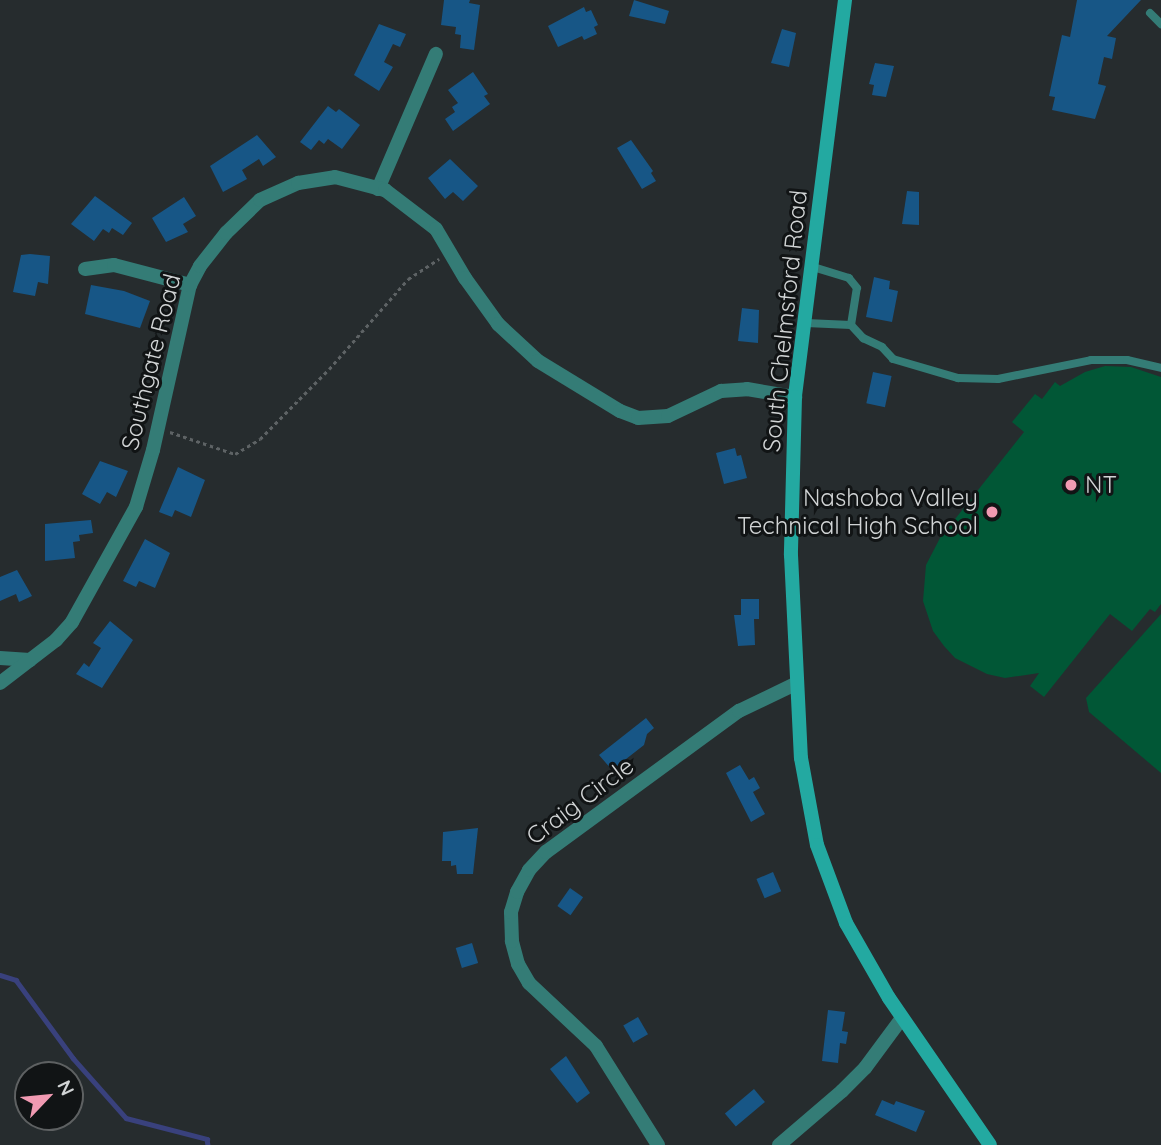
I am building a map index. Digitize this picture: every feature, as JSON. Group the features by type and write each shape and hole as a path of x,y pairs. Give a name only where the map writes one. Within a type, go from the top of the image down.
{"main road":[{"name":"South Chelmsford Road","path":"845,0 795,397 791,555 795,684 801,758 817,845 846,923 902,1018 990,1145"}],"street":[{"path":"378,189 436,54"},
{"name":"Southgate Road","path":"0,682 65,632 95,585 136,507 190,285 207,255 260,200 298,183 335,177 378,189 436,229 498,324 538,361 620,411 638,418 668,416 721,391 747,389 795,397"},
{"path":"85,269 114,265 190,285"},
{"path":"0,658 30,660"},
{"name":"Craig Circle","path":"658,1145 596,1046 529,983 518,964 512,941 511,922 517,891 529,870 547,852 739,711 795,684"},
{"path":"779,1145 821,1112 850,1083 902,1018"}],"lane":[{"path":"1150,13 1161,24"},
{"path":"813,267 849,278 857,288 851,325"},
{"path":"806,323 851,325 863,338 882,347 893,359 958,378 998,379 1091,360 1127,360 1161,368"}],"path":[{"path":"157,427 235,454 260,439 329,369 408,279 450,252"}],"green space":[{"name":"NT","path":"1105,366 1131,367 1161,377 1161,604 1155,612 1150,609 1132,631 1110,614 1044,697 1030,686 1039,673 1005,678 987,674 955,658 944,646 933,631 923,601 926,565 940,538 1024,432 1012,422 1035,394 1042,399 1055,382 1060,386 1085,372"},
{"path":"1161,614 1161,773 1089,712 1086,698"}],"building":[{"path":"444,0 470,0 469,3 480,5 474,50 460,48 461,35 455,34 456,27 441,25"},
{"path":"634,0 669,11 665,24 629,16"},
{"path":"1077,0 1141,0 1107,36 1116,38 1112,59 1104,57 1098,84 1106,86 1095,119 1052,110 1055,97 1049,96 1062,35 1070,37"},
{"path":"584,7 586,12 591,10 598,25 594,27 597,34 584,40 582,36 558,47 548,26"},
{"path":"379,24 406,34 400,47 393,44 384,62 393,67 379,91 354,75"},
{"path":"782,29 796,33 789,67 771,63"},
{"path":"875,63 894,66 886,97 872,95 874,85 869,84"},
{"path":"473,72 488,94 484,96 490,104 453,131 445,119 455,112 452,107 458,103 448,90"},
{"path":"328,106 336,112 339,109 360,125 342,149 328,139 324,144 319,140 311,150 300,142"},
{"path":"257,135 276,157 263,166 259,159 242,170 247,179 223,192 210,166"},
{"path":"631,140 653,171 651,173 656,181 642,189 617,148"},
{"path":"450,159 478,186 463,201 453,192 445,199 428,178"},
{"path":"907,191 919,192 919,225 902,224"},
{"path":"95,196 132,223 123,235 112,228 109,233 103,229 94,241 71,224"},
{"path":"184,197 196,216 183,224 188,232 166,242 152,218"},
{"path":"21,255 50,256 48,284 38,282 35,296 13,292"},
{"path":"874,277 890,281 889,289 898,291 892,322 866,317"},
{"path":"91,285 124,291 150,301 140,328 85,314"},
{"path":"742,308 759,310 758,343 738,341"},
{"path":"873,372 892,376 885,407 866,403"},
{"path":"735,448 737,456 741,455 747,478 724,484 716,453"},
{"path":"100,461 128,471 116,497 107,492 100,504 82,494"},
{"path":"178,467 205,480 191,517 175,510 172,517 159,512"},
{"path":"91,520 93,533 79,535 80,541 73,542 75,558 45,561 45,524"},
{"path":"145,539 170,553 155,588 139,581 136,587 123,581"},
{"path":"17,570 32,596 19,602 16,594 0,601 0,577"},
{"path":"741,599 759,599 759,619 754,619 755,645 738,646 734,615 741,615"},
{"path":"110,621 133,640 102,688 76,674 84,663 89,667 101,648 93,643"},
{"path":"646,718 654,728 647,734 644,745 612,770 599,755"},
{"path":"740,765 749,780 754,777 760,788 753,792 765,814 751,822 726,773"},
{"path":"478,828 473,874 457,874 456,865 451,866 451,861 442,861 443,832"},
{"path":"773,872 781,891 765,898 756,879"},
{"path":"570,888 583,897 570,915 557,906"},
{"path":"472,943 478,963 462,968 456,948"},
{"path":"828,1010 845,1012 842,1031 848,1032 846,1044 840,1043 838,1063 822,1061"},
{"path":"638,1017 648,1034 633,1043 623,1026"},
{"path":"566,1056 590,1093 577,1103 550,1069"},
{"path":"754,1089 765,1102 736,1126 725,1113"},
{"path":"882,1100 894,1105 896,1101 925,1111 916,1132 875,1115"}],"waterway":[{"path":"0,975 16,980 73,1058 126,1118 207,1139 208,1145"}],"place":[{"name":"NT","path":"1071,485"},
{"name":"Nashoba Valley Technical High School","path":"992,512"}]}
